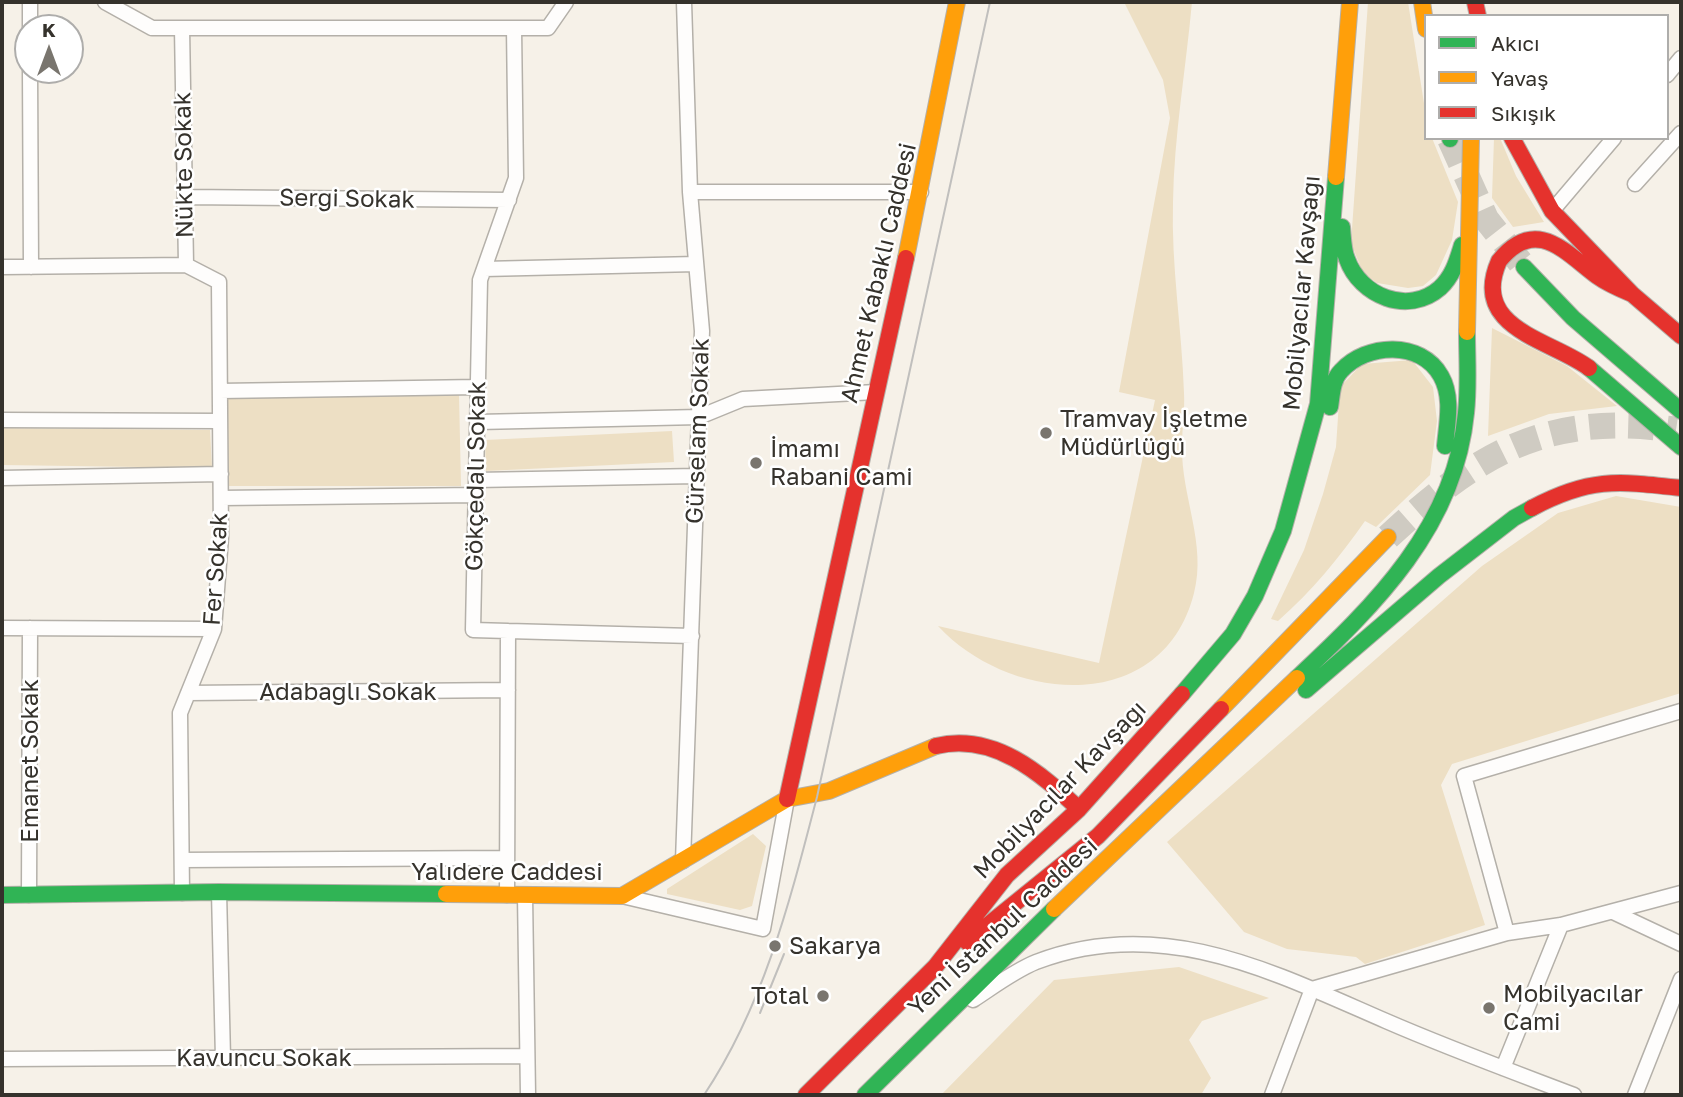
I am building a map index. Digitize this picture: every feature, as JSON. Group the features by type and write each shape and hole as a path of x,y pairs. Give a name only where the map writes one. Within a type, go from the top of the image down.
{"main road":[{"name":"Ahmet Kabaklı Caddesi","path":"787,799 921,192 957,2"},
{"name":"Mobilyacılar Kavşağı","path":"935,967 1007,875 1079,809 1233,634 1255,596 1283,531 1297,489 1318,404 1350,2"},
{"path":"1339,131 1343,191 1342,248 1353,276 1365,290 1389,300 1408,300 1432,295 1452,277 1461,255 1471,163"},
{"path":"1177,794 1373,603 1427,532 1457,456 1466,414 1471,140"},
{"path":"1513,140 1552,211 1632,294 1681,337"},
{"path":"1632,294 1599,278 1558,244 1535,240 1517,244 1506,254 1497,265 1492,282 1495,301 1507,321 1526,334 1583,363 1681,447"},
{"path":"1524,267 1573,318 1681,411"},
{"path":"1297,489 1321,447 1338,373 1359,355 1399,349 1421,354 1437,371 1447,391 1440,497"},
{"path":"1177,794 1259,731 1439,576 1514,517 1563,492 1615,481 1681,488"},
{"name":"Mobilyacılar Kavşağı","path":"935,967 1029,894 1098,835 1388,537"},
{"name":"Yalıdere Caddesi","path":"2,895 219,892 622,896 787,799 817,797 928,747 956,744 985,747 1014,757 1048,780 1079,809"},
{"name":"Yeni İstanbul Caddesi","path":"865,1095 934,1021 1177,794"},
{"name":"Yeni İstanbul Caddesi","path":"806,1095 935,967"}],"street":[{"path":"105,2 152,28 548,28 566,2"},
{"name":"Gürselam Sokak","path":"684,2 690,192 702,331 684,861"},
{"name":"Nükte Sokak","path":"182,28 186,265 219,282"},
{"name":"Gökçedalı Sokak","path":"508,631 473,630 480,280 516,178 514,28"},
{"path":"1669,73 1681,58"},
{"path":"30,84 31,267"},
{"path":"1635,184 1681,133"},
{"path":"1552,211 1612,140"},
{"path":"690,192 921,192"},
{"name":"Sergi Sokak","path":"185,197 509,200"},
{"path":"484,269 696,264"},
{"path":"2,267 186,265"},
{"name":"Fer Sokak","path":"182,893 180,713 214,629 221,498 219,282"},
{"path":"220,391 478,387"},
{"path":"478,422 699,417 743,399 876,392"},
{"path":"2,420 220,421"},
{"path":"2,478 221,474"},
{"path":"476,480 697,476"},
{"path":"221,498 476,495"},
{"path":"2,628 214,629"},
{"name":"Emanet Sokak","path":"29,895 30,628"},
{"path":"507,895 508,631 692,636"},
{"name":"Adabağlı Sokak","path":"188,693 508,690"},
{"path":"1507,933 1464,776 1681,711"},
{"path":"622,896 763,929 787,799"},
{"path":"182,860 507,858"},
{"path":"219,892 223,1058"},
{"path":"1312,989 1507,933 1560,925 1681,893"},
{"path":"525,895 528,1095"},
{"path":"1613,912 1681,944"},
{"path":"1503,1068 1560,925"},
{"path":"934,1021 1035,963 1080,949 1131,943 1176,945 1217,954 1312,989 1574,1095"},
{"path":"1635,1095 1681,979"},
{"path":"1272,1095 1312,989"},
{"name":"Kavuncu Sokak","path":"2,1059 527,1056"}],"shaded area":[{"path":"1124,2 1192,2 1176,152 1173,226 1184,393 1183,465 1196,538 1197,575 1194,593 1177,633 1151,661 1118,678 1081,685 1042,682 1004,671 968,652 938,626 1099,663 1155,400 1119,392 1170,118 1163,80"},
{"path":"1368,2 1408,2 1424,103 1424,140 1433,140 1458,202 1452,240 1436,275 1423,286 1408,288 1377,283 1363,273 1351,243"},
{"path":"1494,140 1501,140 1516,176 1544,222 1513,227 1492,198"},
{"path":"1492,328 1567,366 1617,406 1549,414 1488,436"},
{"path":"1412,360 1433,387 1437,421 1430,475 1376,527 1365,521 1314,586 1278,621 1271,619 1304,550 1323,494 1336,447 1340,387 1362,364"},
{"path":"459,394 461,486 228,486 227,398"},
{"path":"2,428 210,430 212,468 2,465"},
{"path":"672,431 674,462 486,471 485,440"},
{"path":"1616,496 1681,507 1681,693 1452,764 1441,785 1485,925 1365,964 1356,957 1287,949 1244,932 1167,842 1482,566 1558,513"},
{"path":"753,834 766,846 752,906 740,910 667,894 667,889"},
{"path":"1179,967 1269,998 1202,1021 1189,1040 1211,1078 1201,1095 941,1095 1054,980"}],"tunnel":[{"path":"1450,140 1486,219 1524,267"},
{"path":"1388,537 1453,482 1485,461 1518,445 1552,433 1590,427 1631,426 1676,430"}],"tram line":[{"path":"704,1095 725,1061 759,989 807,836 990,2"},
{"path":"760,1013 784,954"}],"traffic: fast":[{"path":"1182,694 1233,634 1255,596 1283,531 1318,404 1336,177"},
{"path":"1342,227 1345,252 1353,272 1374,292 1400,301 1427,296 1440,288 1451,273 1462,245"},
{"path":"1524,267 1573,318 1681,411"},
{"path":"1297,678 1355,622 1407,561 1446,492 1459,454 1466,413 1467,332"},
{"path":"1330,407 1336,379 1352,362 1378,351 1407,351 1432,364 1445,384 1448,410 1445,446"},
{"path":"1589,368 1681,447"},
{"path":"1306,690 1439,576 1514,518 1532,508"},
{"path":"2,895 219,892 446,894"},
{"path":"865,1095 1054,909"}],"traffic: slow":[{"path":"906,258 957,2"},
{"path":"1336,177 1350,2"},
{"path":"1422,2 1424,16"},
{"path":"1467,332 1471,140"},
{"path":"1221,709 1388,537"},
{"path":"1054,909 1297,678"},
{"path":"446,894 622,896 787,799 829,791 936,746"}],"traffic: jam":[{"path":"1475,2 1478,14"},
{"path":"1513,140 1552,211 1632,294 1681,336"},
{"path":"1589,368 1519,330 1505,317 1495,302 1493,284 1499,261 1513,247 1538,239 1562,249 1601,279 1632,294"},
{"path":"787,799 906,258"},
{"path":"1532,508 1588,486 1621,483 1681,488"},
{"path":"806,1095 935,967 1007,875 1079,809 1182,694"},
{"path":"967,942 1098,836 1221,709"},
{"path":"936,746 957,743 996,750 1032,770 1079,809"}],"place":[{"name":"Tramvay İşletme Müdürlüğü","path":"1046,433"},
{"name":"İmamı Rabani Cami","path":"756,463"},
{"name":"Sakarya","path":"775,946"},
{"name":"Total","path":"823,996"},
{"name":"Mobilyacılar Cami","path":"1489,1008"}]}
